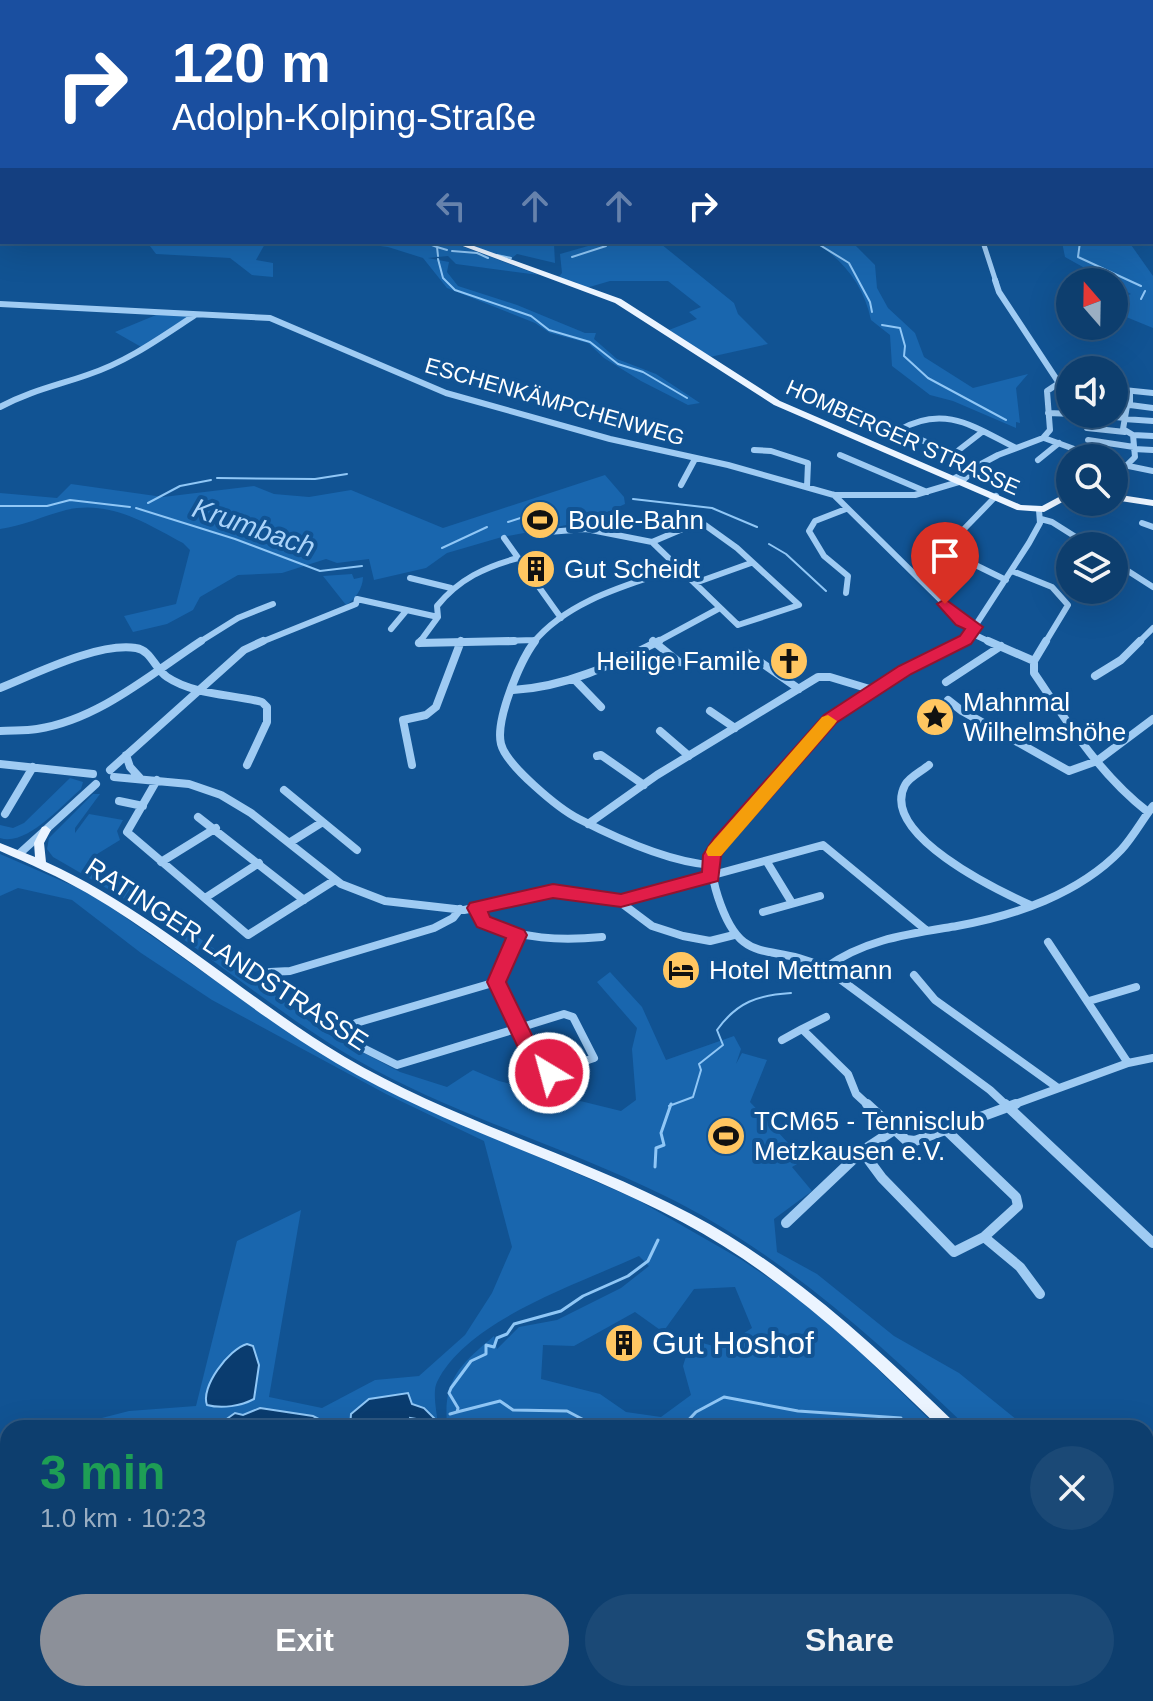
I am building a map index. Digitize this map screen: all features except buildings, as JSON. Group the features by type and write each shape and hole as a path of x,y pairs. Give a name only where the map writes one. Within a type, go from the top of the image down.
{"main road":[{"name":"HOMBERGER STRASSE","path":"461,244 618,301 777,403 1041,516"},
{"path":"1128,499 1153,503"},
{"path":"1041,516 1056,505"},
{"path":"41,864 39,843 46,830"},
{"name":"RATINGER LANDSTRASSE","path":"0,847 79,882 144,922 292,1030 346,1063 444,1112 645,1197 741,1250 805,1296 871,1351 942,1420"}],"street":[{"path":"984,244 999,292 1056,378"},
{"name":"ESCHENKÄMPCHENWEG","path":"0,304 276,320 446,393 834,495 894,497 927,492 958,480"},
{"path":"0,407 29,391 92,374 136,354 196,314"},
{"path":"958,480 981,464 1044,438 1050,430 1047,391 1056,385"},
{"path":"1128,409 1130,391 1153,393"},
{"path":"1129,406 1153,408"},
{"path":"1048,413 1056,413"},
{"path":"899,430 907,424 942,415 1017,448"},
{"path":"1128,418 1153,421"},
{"path":"872,421 955,453 982,432"},
{"path":"1087,428 1153,436"},
{"path":"1128,428 1135,457 1128,463"},
{"path":"1044,438 1059,443"},
{"path":"1088,440 1153,450"},
{"path":"1038,460 1059,443"},
{"path":"754,450 761,449 808,463 807,487"},
{"path":"840,455 927,492"},
{"path":"681,485 695,459"},
{"path":"1128,467 1153,471"},
{"path":"834,495 962,621 1001,646 1034,661"},
{"path":"996,496 965,528 951,553 1006,580"},
{"path":"846,509 815,521 809,531 824,556 848,576 846,593"},
{"path":"1067,532 1041,516 1012,571 973,630 957,646 905,670 822,727 721,842 711,865 711,876 734,935 753,948 796,954 825,968 981,1082 1153,1243"},
{"path":"1142,523 1153,527"},
{"path":"536,533 586,529 632,534 652,542 738,625 799,605 723,535 702,525 652,542"},
{"path":"504,538 561,618"},
{"path":"518,558 478,569 451,588 437,606 438,617 419,643 535,640"},
{"path":"695,583 751,563"},
{"path":"678,568 608,594 561,618 535,640 522,659 499,723 499,742 504,756 527,779 555,798 576,818 686,863 711,865"},
{"path":"825,968 838,957 862,945 979,922 1030,905 1108,862 1121,850 1150,809 1127,796 1097,761 1034,673 1034,661 1068,605 1063,596 1047,584 1012,571"},
{"path":"1128,571 1153,587"},
{"path":"410,578 451,588"},
{"path":"19,854 96,784 107,783 126,755 252,645 356,604 357,599 438,617"},
{"path":"0,731 42,729 75,719 226,623 273,604"},
{"path":"513,690 528,691 575,680 718,609"},
{"path":"391,629 406,611"},
{"path":"1095,676 1121,660 1153,628"},
{"path":"412,765 403,720 426,715 436,707 461,641"},
{"path":"653,641 679,662 687,663"},
{"path":"946,682 1001,646"},
{"path":"0,688 82,658 130,647 145,651 157,668 197,691 254,699 267,707 267,722 247,765"},
{"path":"746,652 799,689"},
{"path":"588,824 689,756 823,676 873,690"},
{"path":"575,680 601,707"},
{"path":"948,700 962,711 1069,771 1097,761 1153,719"},
{"path":"710,711 735,728"},
{"path":"660,731 689,756"},
{"path":"126,755 130,767 141,779"},
{"path":"597,756 601,755 644,785"},
{"path":"0,764 93,774 99,770 141,779 189,784 221,795 335,880 358,893 385,901 460,909 553,891 621,900 823,845 926,930"},
{"path":"929,765 912,775 900,796 899,804 909,823 958,869 1030,905"},
{"path":"5,814 33,767"},
{"path":"93,774 92,781 96,784"},
{"path":"157,780 127,832 248,935 335,880"},
{"path":"284,790 357,850"},
{"path":"119,801 143,806"},
{"path":"198,817 216,828 304,900"},
{"path":"289,843 321,823"},
{"path":"161,862 216,828"},
{"path":"180,837 188,845"},
{"path":"767,862 792,903"},
{"path":"205,898 259,863"},
{"path":"763,912 820,896"},
{"path":"621,900 658,929 699,940 734,935"},
{"path":"476,908 483,922 517,935 552,941 602,937"},
{"path":"270,972 290,971 434,928 453,918 460,909"},
{"path":"496,982 519,1028 541,1072 549,1073 594,1058 573,1017 568,1014 519,1028 397,1065 357,1045 351,1028 356,1023 496,982 517,935"},
{"path":"1048,942 1128,1063"},
{"path":"914,975 935,1000 1058,1088"},
{"path":"1089,1001 1136,987"},
{"path":"782,1040 826,1017"},
{"path":"802,1029 848,1074 856,1094 906,1140 915,1141 1128,1063 1153,1058"},
{"path":"862,1151 871,1167 954,1252 984,1237 1018,1206 1016,1197 945,1129"},
{"path":"786,1223 862,1151 894,1130"},
{"path":"984,1237 1020,1267 1040,1294"}],"shaded area":[{"path":"148,244 265,244 256,260 273,263 273,277 252,275 230,258 156,254"},
{"path":"364,244 456,244 539,275 456,264 448,256 428,258 449,262 447,272 458,286 517,305 585,333 596,333 594,339 617,359 656,374 700,403 688,405 641,381 604,358 588,343 550,333 535,323 447,288 423,258 388,247"},
{"path":"554,244 555,263 517,254 508,261 471,245"},
{"path":"595,244 661,244 734,303 738,314 768,344 710,357 669,330 697,319 689,312 701,307 668,281 610,281 586,288 575,282 557,279 562,273 560,254"},
{"path":"817,244 854,244 875,265 877,288 888,308 915,333 924,357 973,388 1028,374 1016,388 1020,423 1016,422 1016,428 953,401 930,395 892,366 890,335 871,320 858,285 835,257"},
{"path":"1062,244 1130,244 1153,276 1153,328 1128,318 1128,295 1131,294 1128,292 1128,268 1085,268 1065,257"},
{"path":"156,315 190,315 143,348 115,332"},
{"path":"605,475 624,497 625,504 588,521 502,537 447,553 426,568 374,580 369,559 337,563 326,559 282,573 238,575 200,597 193,610 167,624 133,632 124,616 176,604 190,550 183,543 127,515 98,508 66,510 0,529 0,493 57,498 71,484 163,497 254,486 274,494 309,497 351,490 443,528"},
{"path":"352,574 354,579 363,577 363,581 358,593 346,605 323,576"},
{"path":"70,778 83,782 81,789 54,814 21,836 0,838 0,825 13,828 24,823"},
{"path":"93,794 100,794 75,828 75,833 89,814 123,820 117,831 120,840 89,859 92,862 322,1031 400,1072 447,1087 473,1070 499,1081 621,1111 636,1100 632,1049 637,1028 597,982 610,972 642,1007 666,1060 734,1036 741,1049 736,1064 742,1053 767,1060 750,1102 804,1160 792,1167 812,1191 774,1219 777,1252 817,1274 894,1336 959,1373 1017,1420 960,1420 898,1362 824,1300 786,1270 706,1218 627,1178 410,1088 345,1053 146,913 53,857 47,849 49,838"},
{"path":"0,854 92,894 284,1029 432,1111 636,1199 742,1260 797,1297 857,1349 930,1420 447,1420 451,1384 464,1364 482,1346 494,1336 497,1349 519,1327 557,1320 621,1288 649,1266 639,1256 526,1306 473,1340 452,1360 437,1382 437,1420 428,1420 431,1414 321,1420 313,1416 260,1408 243,1415 235,1413 225,1420 94,1420 129,1411 196,1406 237,1241 301,1210 269,1397 322,1408 375,1380 419,1376 465,1335 492,1293 512,1247 484,1141 386,1094 212,1000 141,953 72,900 18,888 0,896","holes":["735,1287 752,1328 721,1348 691,1340 683,1366 691,1395 661,1417 626,1412 600,1394 541,1379 543,1345 574,1346 635,1312 663,1332 694,1289","241,1346 244,1404 217,1408 208,1405 206,1398 211,1381"]},
{"path":"247,1344 253,1346 259,1365 254,1399 231,1406 207,1405 206,1397 212,1379 232,1353"},
{"path":"408,1393 412,1404 424,1408 435,1419 351,1420 351,1414 369,1399"},
{"path":"260,1408 313,1416 321,1420 225,1420 235,1413 243,1415"}],"waterway":[{"path":"429,244 437,247"},
{"path":"608,245 621,244"},
{"path":"818,244 849,263 870,302 872,312"},
{"path":"1080,244 1078,257 1141,286"},
{"path":"572,257 606,246"},
{"path":"437,247 447,250"},
{"path":"437,247 438,256"},
{"path":"452,251 477,253 488,258"},
{"path":"497,255 511,258"},
{"path":"438,259 443,278 455,290 531,316 549,330 590,342 618,364 643,372 687,398"},
{"path":"1141,299 1145,291"},
{"path":"882,325 900,328 905,346 904,356 928,378 1006,420"},
{"path":"217,478 315,479 347,474"},
{"path":"148,503 180,486 211,480"},
{"name":"Krumbach","path":"633,499 712,508 757,527"},
{"name":"Krumbach","path":"0,506 47,506 70,500 130,507"},
{"name":"Krumbach","path":"136,508 235,539 320,571 362,566"},
{"name":"Krumbach","path":"508,522 545,510"},
{"name":"Krumbach","path":"442,548 487,527"},
{"name":"Krumbach","path":"769,544 786,554 826,591"},
{"path":"671,1105 693,1097 701,1070 699,1064 723,1045 717,1030 732,1013 758,998 791,993"},
{"path":"655,1167 656,1148 664,1145 661,1133 671,1105"},
{"path":"457,1412 458,1408 449,1393 451,1388 471,1361 486,1354 486,1345 494,1347 497,1338 507,1334 514,1324 561,1311 583,1296 628,1276 648,1261 658,1240"},
{"path":"688,1420 696,1412 724,1397 798,1411 901,1418"},
{"path":"457,1412 500,1401 513,1410 567,1411 584,1420"},
{"path":"450,1414 457,1412"}],"slow traffic":[{"path":"715,852 828,721"}],"place":[{"name":"Boule-Bahn","path":"540,520"},
{"name":"Gut Scheidt","path":"536,569"},
{"name":"Heilige Famile","path":"789,661"},
{"name":"Mahnmal Wilhelmshöhe","path":"935,717"},
{"name":"Hotel Mettmann","path":"681,970"},
{"name":"TCM65 - Tennisclub Metzkausen e.V.","path":"726,1136"},
{"name":"Gut Hoshof","path":"624,1343"}],"route":[{"path":"549,1073 538,1069 496,982 517,935 483,922 476,908 553,891 621,900 711,876 712,855 721,842 830,719 905,670 966,640 975,627 962,621 945,604"}]}
